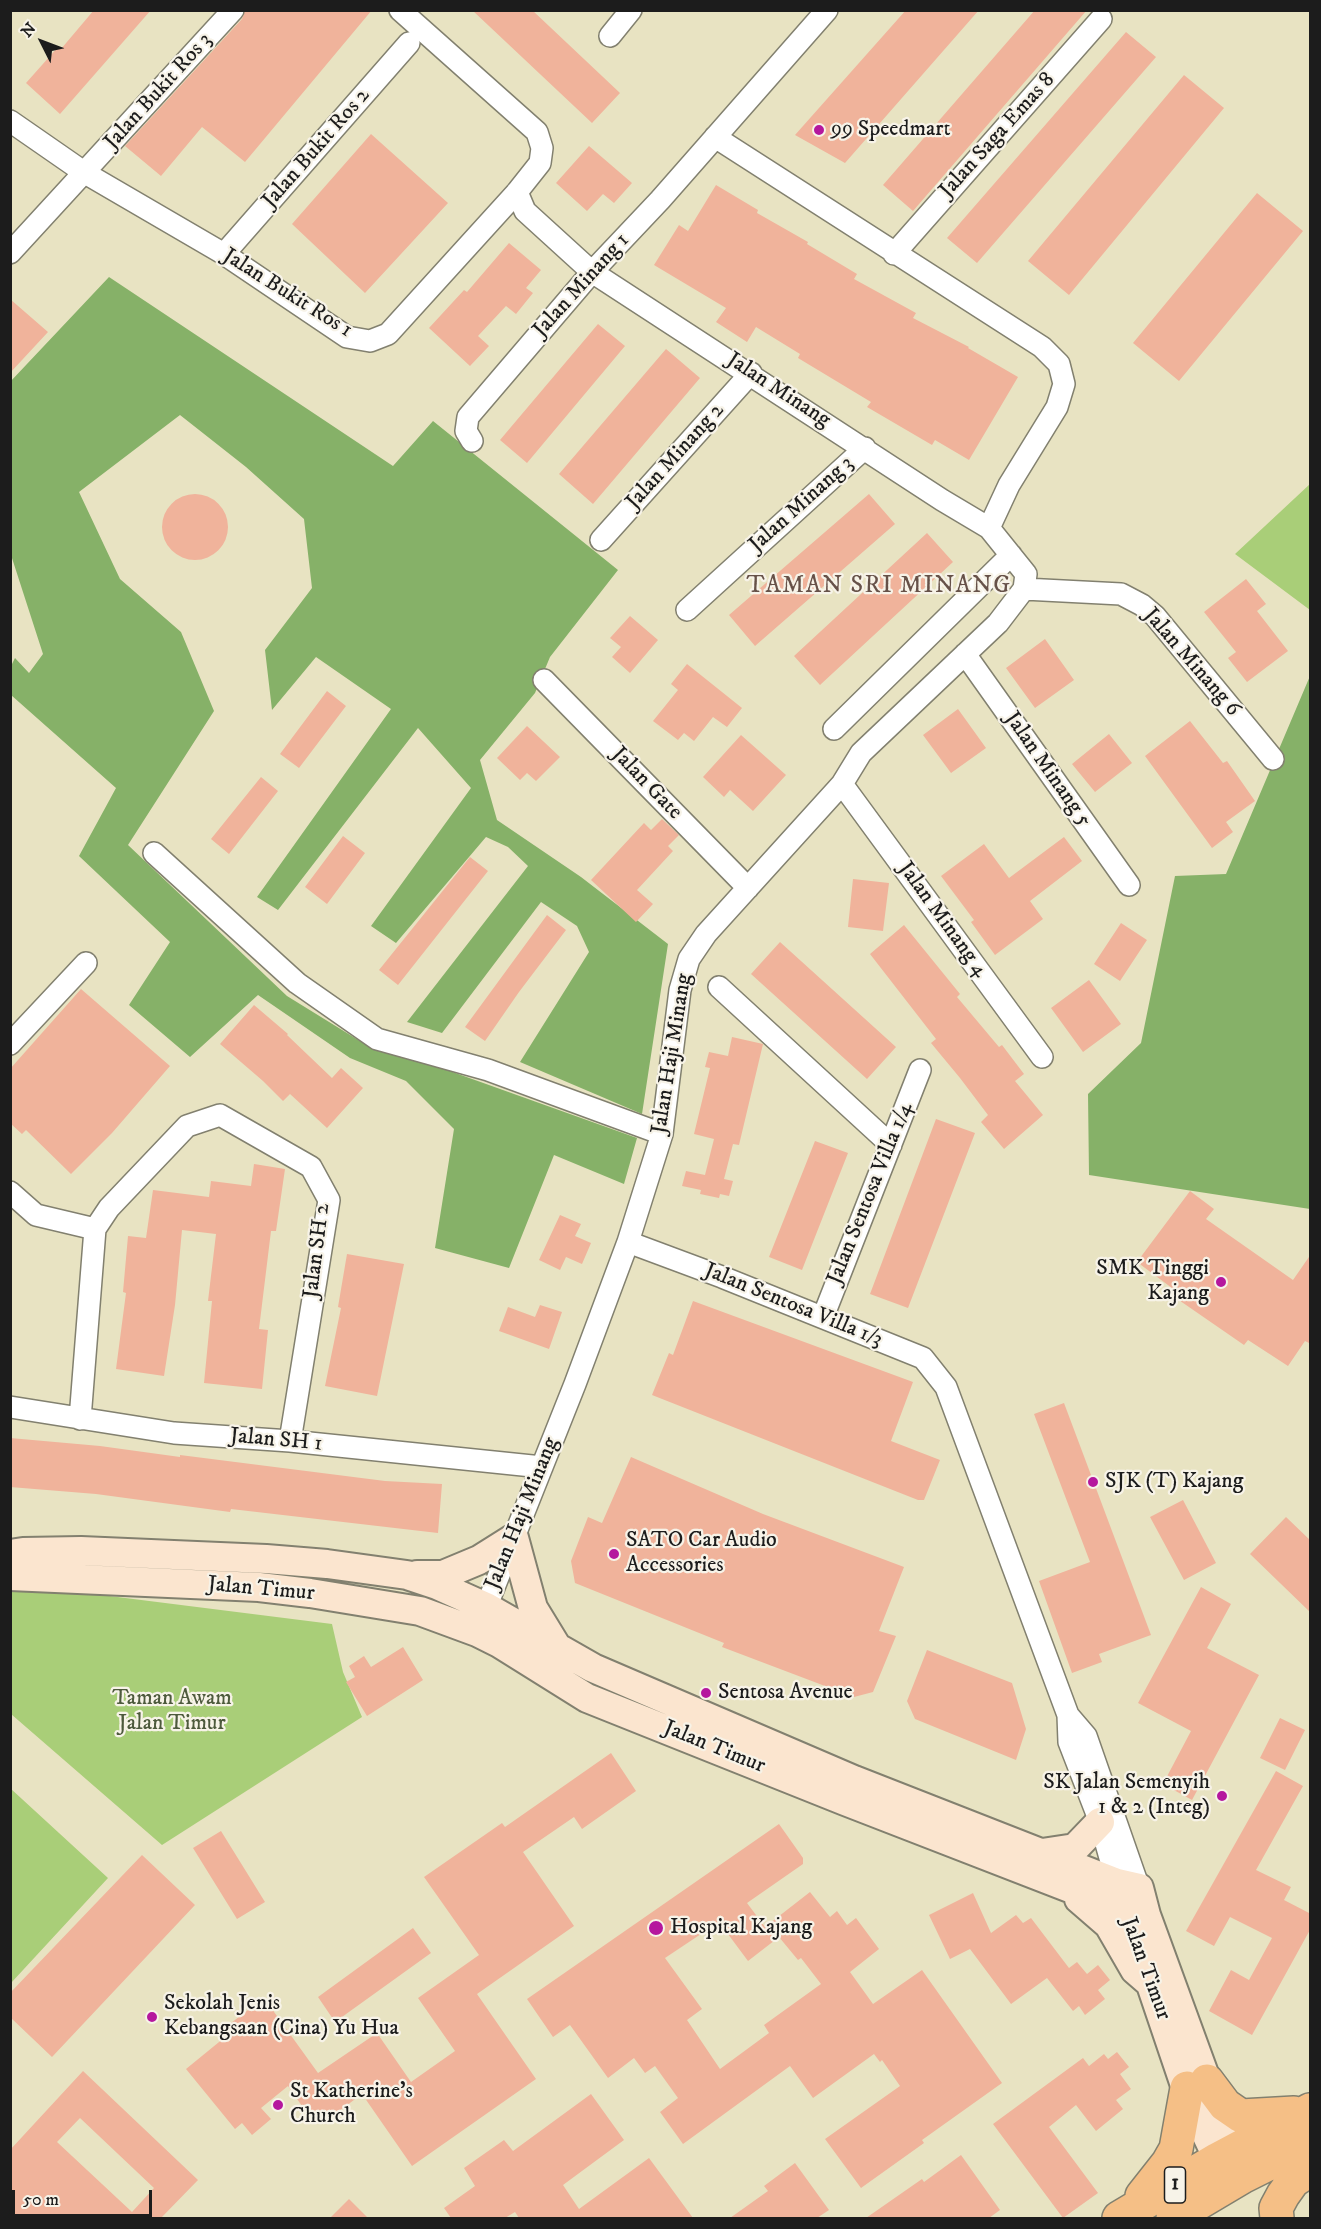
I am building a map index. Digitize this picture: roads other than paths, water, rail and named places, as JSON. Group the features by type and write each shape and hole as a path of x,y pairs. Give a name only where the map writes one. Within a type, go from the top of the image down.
{"main road":[{"path":"407,1575 443,1575 479,1560 514,1538 533,1608 558,1649"},
{"name":"Jalan Timur","path":"10,1554 81,1551 266,1559 327,1564 407,1575 437,1585 481,1620 499,1643 587,1698 1062,1884 1132,1899"},
{"name":"Jalan Timur","path":"10,1576 259,1587 481,1620 558,1649 593,1668 854,1780 1042,1853 1132,1899 1197,2085"},
{"path":"1042,1853 1075,1848 1100,1822"},
{"path":"1062,1884 1109,1925 1135,1970 1150,1983"},
{"name":"Jalan Timur","path":"1132,1899 1150,1983 1197,2085 1231,2168"},
{"path":"1126,2214 1168,2163 1176,2149 1197,2085 1241,2116 1309,2122"},
{"name":"1","path":"1126,2214 1231,2168 1309,2122"},
{"name":"1","path":"1173,2218 1231,2168"},
{"path":"1277,2218 1276,2208 1283,2195 1293,2181 1311,2170"}],"street":[{"name":"Jalan Bukit Ros 3","path":"10,253 232,10"},
{"path":"400,10 537,132 542,148 540,163 515,203"},
{"path":"610,36 632,10"},
{"name":"Jalan Minang 1","path":"472,441 466,431 468,417 592,272 715,137 816,14"},
{"name":"Jalan Saga Emas 8","path":"894,254 1101,19"},
{"name":"Jalan Bukit Ros 2","path":"224,254 409,43"},
{"name":"Jalan Bukit Ros 1","path":"10,121 85,173 224,254 347,337 370,341 388,334 515,203"},
{"path":"715,137 1042,347 1059,364 1064,384 1057,406 1009,485 989,528"},
{"name":"Jalan Minang","path":"515,203 592,272 942,500 989,528 1011,555 1025,581"},
{"name":"Jalan Minang 2","path":"601,540 751,374"},
{"name":"Jalan Minang 3","path":"687,610 865,448"},
{"path":"834,729 1011,555"},
{"name":"Jalan Haji Minang","path":"481,1620 628,1242 662,1134 680,990 689,959 706,934 842,783 861,753 998,623 1025,581"},
{"name":"Jalan Minang 6","path":"1025,581 1121,594 1142,605 1155,616 1273,759"},
{"name":"Jalan Minang 5","path":"965,654 1129,885"},
{"name":"Jalan Gate","path":"544,680 748,888"},
{"name":"Jalan Minang 4","path":"842,783 1042,1057"},
{"path":"154,853 297,983 377,1039 488,1070 662,1134"},
{"path":"10,1044 86,963"},
{"path":"719,987 891,1145"},
{"name":"Jalan Sentosa Villa 1/4","path":"822,1317 920,1070"},
{"name":"Jalan SH 2","path":"95,1229 109,1208 186,1126 220,1115 311,1167 329,1200 290,1441"},
{"path":"10,1192 36,1215 95,1229 80,1419"},
{"name":"Jalan Sentosa Villa 1/3","path":"628,1242 923,1358 946,1387 1068,1715"},
{"name":"Jalan SH 1","path":"10,1407 174,1433 290,1441 542,1467"},
{"path":"1068,1715 1069,1742 1132,1899"},
{"path":"1068,1715 1086,1736 1132,1899"}],"place":[{"name":"99 Speedmart","path":"819,130"},
{"name":"SMK Tinggi Kajang","path":"1221,1282"},
{"name":"SJK (T) Kajang","path":"1093,1482"},
{"name":"SATO Car Audio Accessories","path":"614,1554"},
{"name":"Sentosa Avenue","path":"706,1693"},
{"name":"SK Jalan Semenyih 1 & 2 (Integ)","path":"1222,1796"},
{"name":"Hospital Kajang","path":"656,1928"},
{"name":"Sekolah Jenis Kebangsaan (Cina) Yu Hua","path":"152,2017"},
{"name":"St Katherine's Church","path":"278,2105"}],"district":[{"name":"TAMAN SRI MINANG","path":"879,587"}],"park label":[{"name":"Taman Awam Jalan Timur","path":"172,1712"}]}
